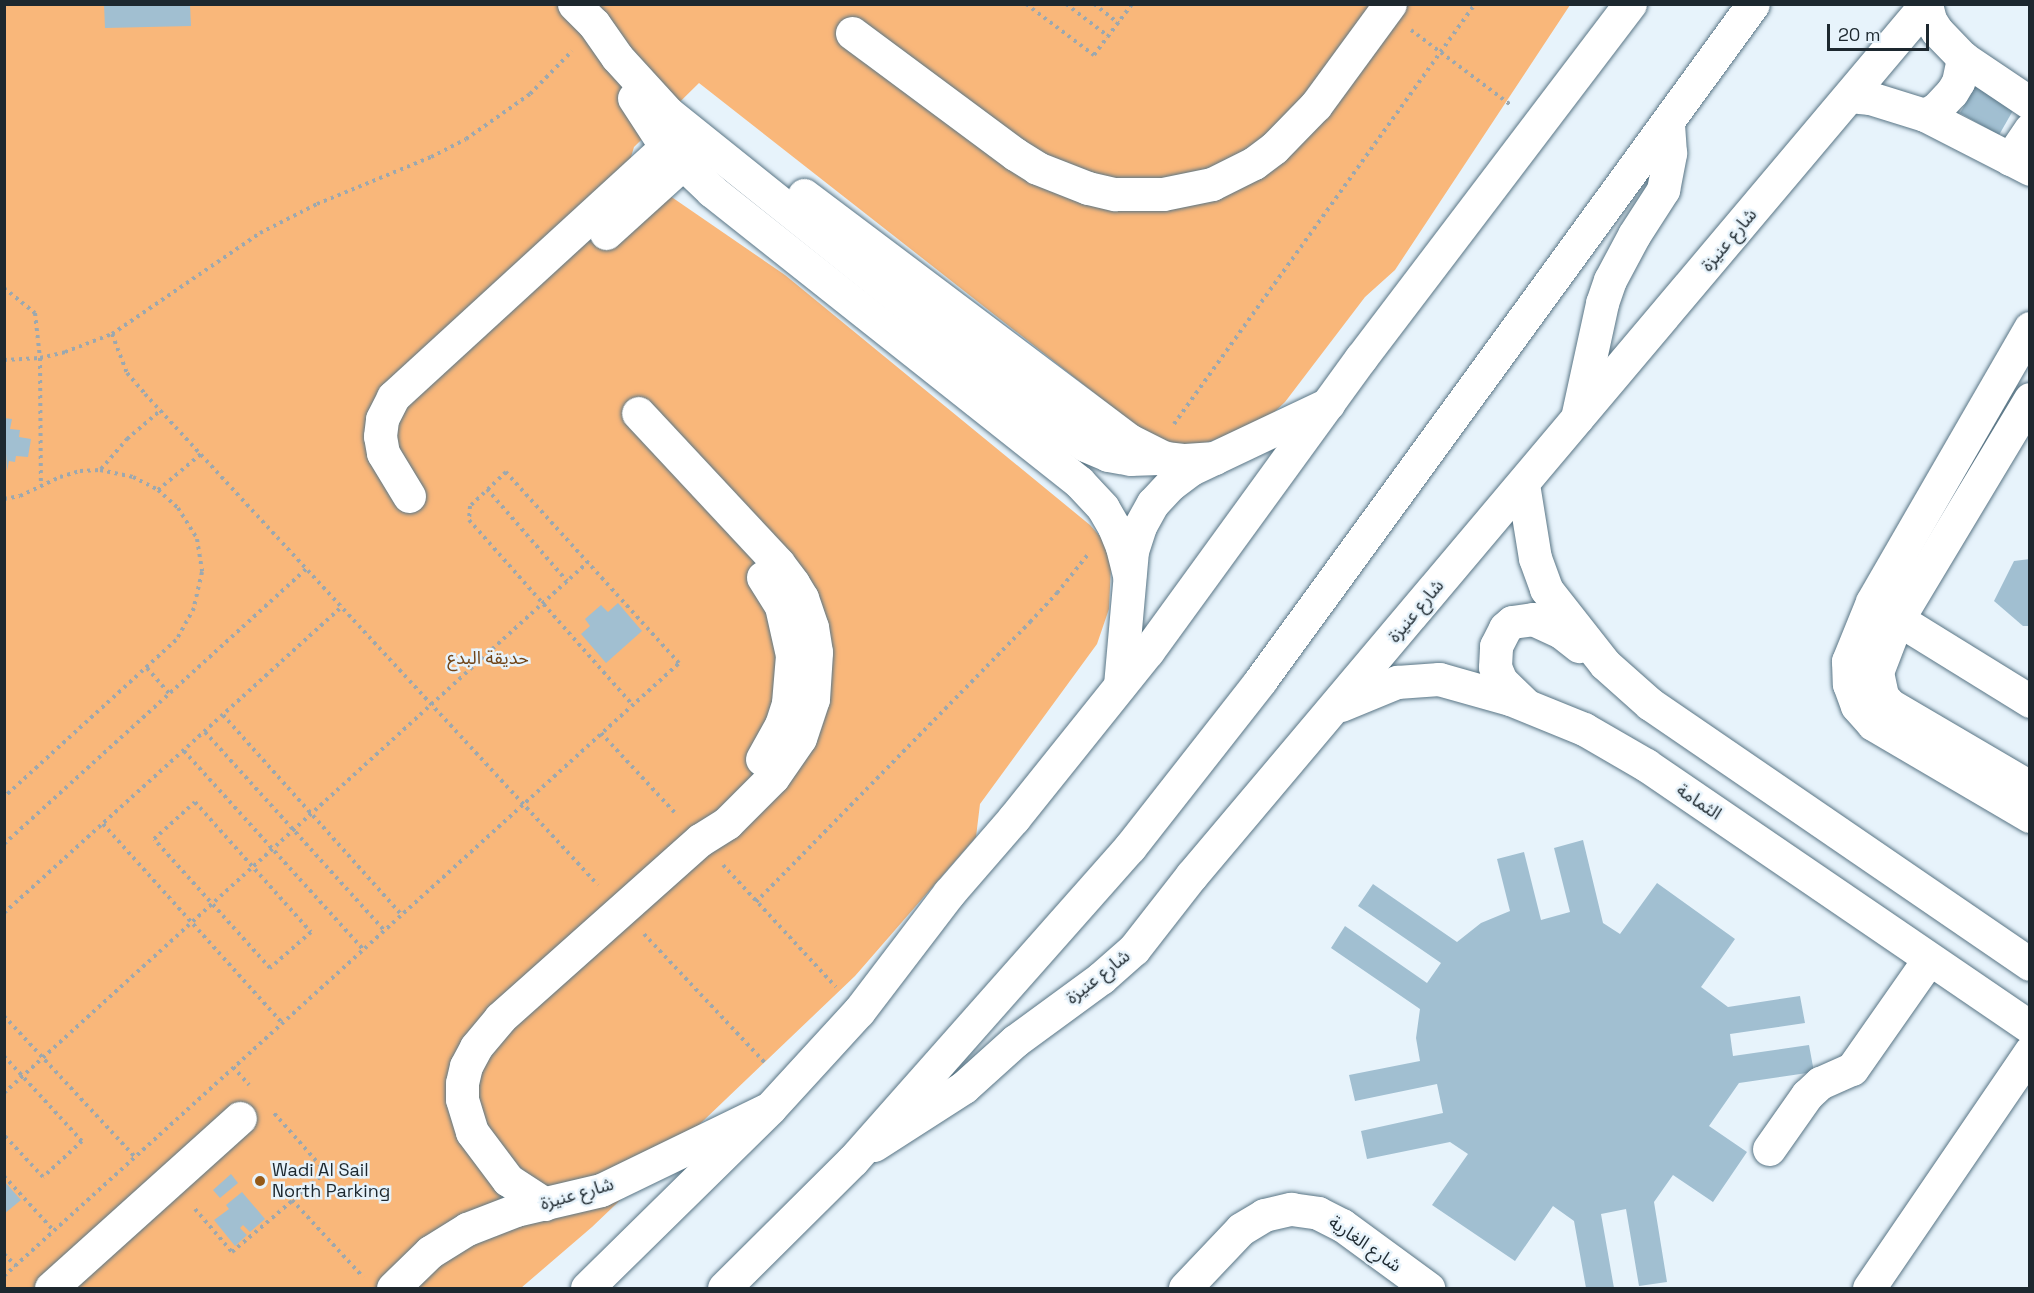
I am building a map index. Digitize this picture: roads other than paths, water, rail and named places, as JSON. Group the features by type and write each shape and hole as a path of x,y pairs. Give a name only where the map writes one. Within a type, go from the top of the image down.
{"street":[{"name":"شارع عنيزة","path":"587,1288 779,1098 860,1011 949,893 1014,818 1120,685 1328,404 1630,4"},
{"name":"شارع عنيزة","path":"724,1288 853,1160 1130,847 1253,690 1753,4"},
{"name":"شارع عنيزة","path":"853,1160 904,1124 964,1087 1030,1028 1116,966 1134,949 1191,876 1926,4"},
{"path":"1926,4 1930,20 1937,31 1963,58 2030,103"},
{"path":"852,33 1037,168 1088,189 1115,194 1163,194 1212,184 1254,163 1274,148 1316,105 1388,8"},
{"path":"584,14 617,57 668,114 1065,432 1085,445 1108,455 1131,459 1215,458"},
{"path":"617,57 635,101 674,155 721,198 1080,482 1103,508 1114,527 1129,576"},
{"path":"1925,115 1936,109 1952,92 1958,82 1963,58"},
{"path":"1850,96 1884,101 1925,115 2020,164 2030,129"},
{"path":"1577,418 1602,303 1610,280 1634,235 1663,190 1670,153 1668,122"},
{"path":"416,490 383,453 380,436 382,419 393,397 674,155"},
{"path":"2030,328 1884,611 1876,672 1882,696 1900,712 2030,787"},
{"path":"2030,399 1848,660 1849,684 1857,706 1873,724 2030,816"},
{"path":"1120,685 1129,576 1137,534 1153,503 1184,474 1328,404"},
{"path":"544,1204 508,1180 472,1132 462,1100 462,1083 466,1066 486,1033 501,1018 700,840 727,823 788,759 808,719 813,699 816,652 805,605 793,583 778,563 632,419"},
{"path":"1523,484 1535,558 1546,589 1605,664"},
{"path":"1884,611 2030,701"},
{"path":"1525,704 1501,681 1495,656 1499,637 1512,622 1533,619 1546,624 1605,664 1650,704 2030,964"},
{"name":"الثمامة","path":"1334,709 1397,682 1420,678 1456,682 1525,704 1584,729 1646,765 2030,1027"},
{"path":"1769,1149 1807,1095 1820,1083 1852,1069 1929,959"},
{"path":"1869,1288 2030,1052"},
{"name":"شارع عنيزة","path":"380,1285 467,1229 516,1210 601,1190 779,1098"},
{"path":"51,1288 256,1114 80,1288"},
{"name":"شارع الغارية","path":"1185,1288 1241,1229 1264,1215 1291,1209 1318,1213 1342,1225 1428,1288"}],"place":[{"name":"Wadi Al Sail North Parking","path":"260,1181"}],"park label":[{"name":"حديقة البدع","path":"488,658"}]}
